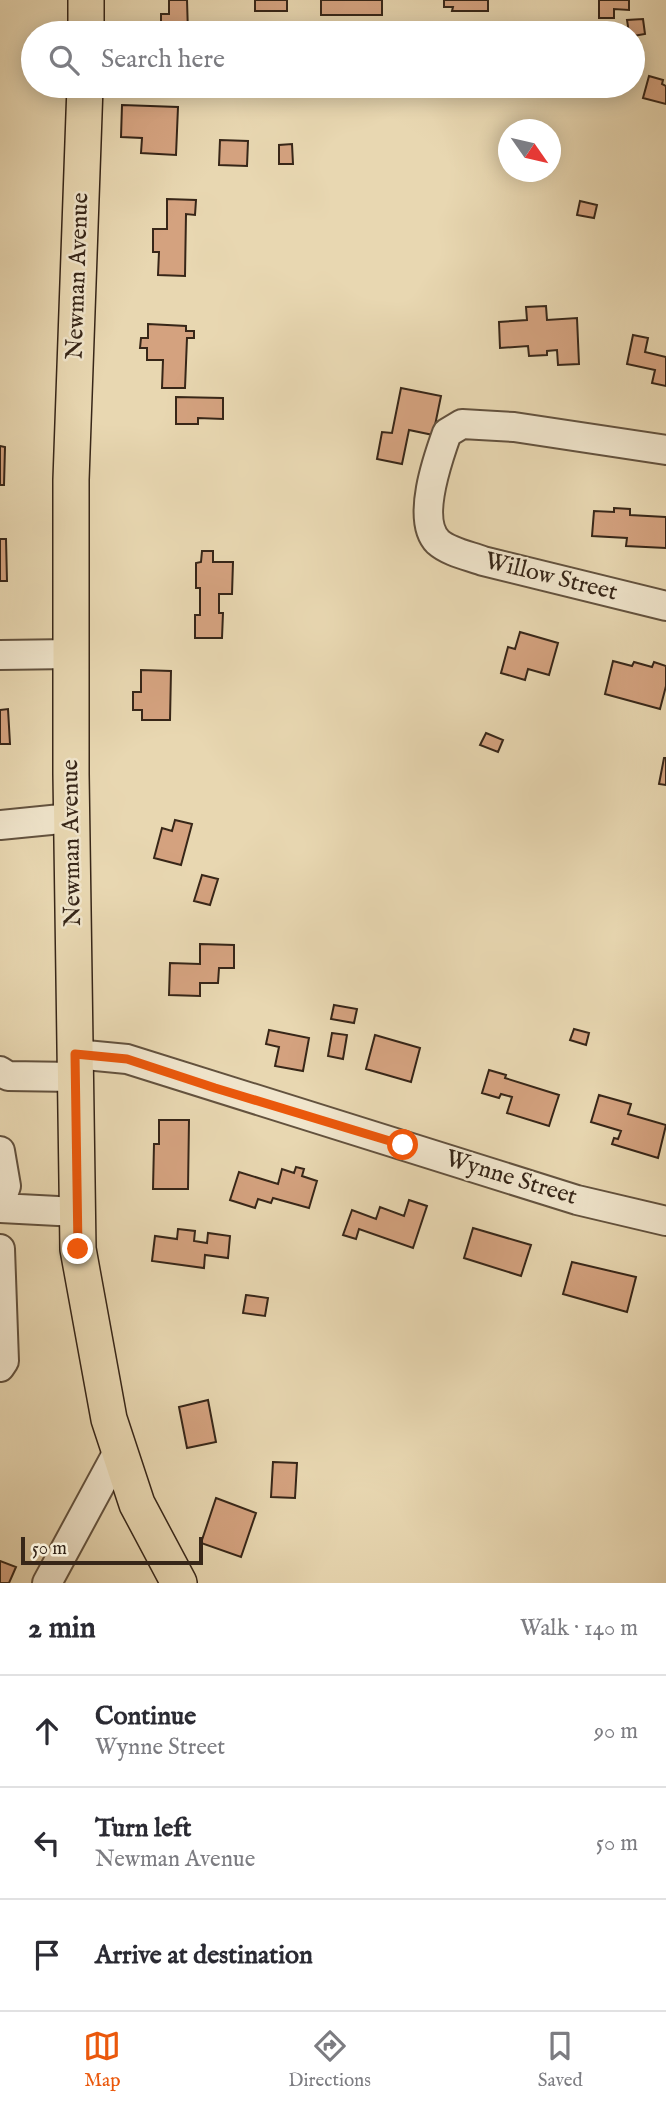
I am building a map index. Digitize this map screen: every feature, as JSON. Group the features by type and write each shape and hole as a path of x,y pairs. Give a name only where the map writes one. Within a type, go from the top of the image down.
{"main road":[{"path":"86,0 86,21"},
{"name":"Newman Avenue","path":"85,98 71,480 71,818 78,1249 109,1419 138,1503 179,1583"}],"street":[{"name":"Willow Street","path":"666,450 514,427 462,424 447,433 428,511 431,531 439,542 457,552 483,561 666,606"},
{"path":"0,655 71,654"},
{"path":"0,825 71,818"},
{"name":"Wynne Street","path":"0,1071 8,1076 127,1059 577,1200 666,1221"},
{"path":"0,1151 6,1186 0,1205 77,1212"},
{"path":"0,1249 4,1361 0,1367"},
{"path":"47,1583 119,1450"}],"building":[{"path":"169,0 187,0 188,21 161,21 161,14 169,14"},
{"path":"255,0 287,0 287,11 255,11"},
{"path":"321,0 382,0 382,15 321,15"},
{"path":"444,0 488,0 488,11 452,11 453,7 444,7"},
{"path":"599,0 629,0 629,10 614,9 614,18 599,18"},
{"path":"649,76 663,80 662,84 666,86 666,104 643,98"},
{"path":"122,105 178,107 176,155 141,153 142,138 121,137"},
{"path":"220,140 248,141 247,166 219,165"},
{"path":"292,144 293,164 279,164 279,145"},
{"path":"167,199 196,200 195,215 186,214 185,276 158,275 159,252 153,252 153,229 167,229"},
{"path":"580,201 597,205 594,218 577,215"},
{"path":"546,306 547,320 577,318 579,364 558,365 557,350 547,351 547,355 529,356 528,346 500,348 499,322 527,320 526,307"},
{"path":"148,324 186,326 186,331 194,331 194,338 187,338 185,388 162,388 163,360 147,360 147,348 140,348 141,338 148,338"},
{"path":"633,335 648,338 645,352 666,357 666,386 652,383 655,370 627,364"},
{"path":"401,388 441,396 433,435 409,430 402,464 377,459 382,432 392,433"},
{"path":"176,397 223,398 223,419 198,418 198,424 176,424"},
{"path":"0,446 5,447 4,485 0,485"},
{"path":"614,508 630,509 630,515 666,517 666,548 626,546 627,538 592,536 594,511 614,512"},
{"path":"0,539 6,539 7,581 0,581"},
{"path":"202,551 213,551 213,562 233,562 232,594 219,594 219,613 223,613 222,638 195,638 195,615 200,615 196,563 201,562"},
{"path":"520,632 558,643 549,675 528,669 525,680 501,673 508,647 515,649"},
{"path":"613,661 632,666 634,662 652,667 654,662 666,666 666,686 660,709 605,694"},
{"path":"141,670 171,671 170,720 142,720 142,710 133,710 133,692 141,692"},
{"path":"8,709 10,744 0,744 0,710"},
{"path":"486,733 503,740 498,752 480,745"},
{"path":"666,758 666,785 659,784"},
{"path":"175,820 192,824 181,865 154,858 162,828 172,831"},
{"path":"202,875 218,879 210,905 194,901"},
{"path":"200,944 234,945 234,968 219,968 218,983 200,983 200,996 169,995 170,963 200,964"},
{"path":"334,1005 357,1009 354,1023 331,1019"},
{"path":"574,1029 589,1033 586,1045 570,1040"},
{"path":"269,1030 309,1038 303,1071 275,1066 279,1047 266,1044"},
{"path":"332,1033 347,1035 343,1059 328,1056"},
{"path":"375,1035 420,1048 411,1082 366,1069"},
{"path":"489,1070 506,1075 505,1078 559,1095 549,1126 507,1113 512,1097 501,1094 499,1098 482,1093"},
{"path":"599,1095 631,1104 628,1114 666,1125 658,1158 612,1144 621,1131 591,1122"},
{"path":"159,1120 189,1120 188,1189 153,1189 154,1144 159,1144"},
{"path":"296,1167 304,1169 302,1176 317,1181 309,1208 273,1198 271,1203 258,1199 255,1208 230,1200 239,1172 278,1184 282,1169 294,1173"},
{"path":"409,1200 427,1206 413,1248 359,1229 356,1239 343,1235 352,1210 376,1219 380,1207 404,1216"},
{"path":"473,1228 531,1245 521,1276 464,1258"},
{"path":"178,1229 195,1231 194,1241 207,1243 208,1233 230,1236 228,1258 205,1255 204,1268 152,1261 155,1236 177,1239"},
{"path":"572,1262 636,1277 627,1312 563,1294"},
{"path":"246,1295 268,1298 265,1316 243,1313"},
{"path":"208,1400 216,1442 187,1448 179,1407"},
{"path":"273,1462 297,1463 295,1498 271,1497"},
{"path":"216,1498 256,1513 241,1557 201,1543"},
{"path":"0,1561 16,1567 9,1583 0,1583"}],"route":[{"path":"78,1249 75,1054 127,1059 403,1145"}]}
